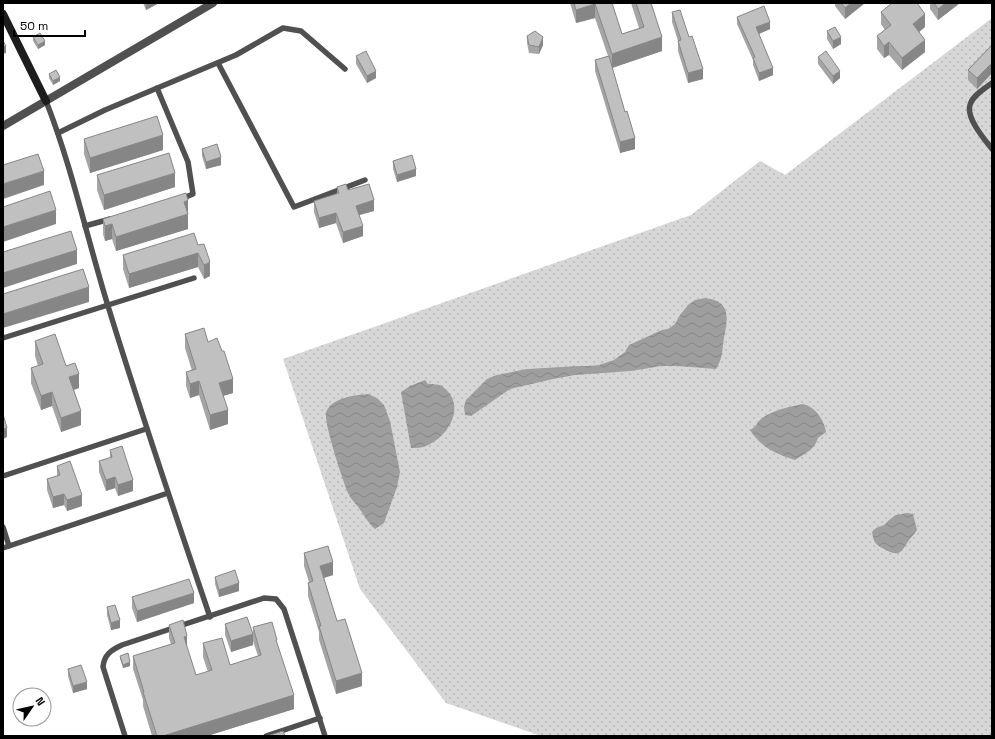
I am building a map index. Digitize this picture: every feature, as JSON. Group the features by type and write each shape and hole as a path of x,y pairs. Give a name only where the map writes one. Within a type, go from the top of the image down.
{"street":[{"path":"3,126 213,3"},
{"path":"3,14 46,101"}],"lane":[{"path":"58,133 105,110 236,56 283,28 301,31 345,70"},
{"path":"218,63 294,207 365,180"},
{"path":"992,83 974,98 969,105 970,116 982,138 992,148"},
{"path":"157,88 188,162 193,194 176,201"},
{"path":"46,101 58,133 107,304 146,429 210,617"},
{"path":"85,226 115,218"},
{"path":"3,338 107,304 194,278"},
{"path":"3,476 146,429"},
{"path":"3,527 6,547 168,493"},
{"path":"125,736 103,667 104,660 108,653 122,645 264,598 276,599 284,609 325,736"},
{"path":"266,736 320,718"}],"shaded area":[{"path":"992,18 992,736 541,736 446,703 360,589 283,359 691,215 760,161 785,175"}],"water":[{"path":"705,298 720,303 726,311 727,317 722,354 716,369 661,366 631,371 575,375 553,379 510,389 471,416 465,415 464,407 466,400 487,379 497,375 527,369 599,365 614,360 625,352 629,345 662,330 668,329 675,324 688,305 695,300"},
{"path":"425,380 428,384 442,386 450,394 454,403 454,411 452,420 442,436 424,447 411,448 401,392 410,386"},
{"path":"368,394 377,398 384,405 390,421 400,472 397,487 384,523 375,529 368,522 348,493 334,453 326,419 328,408 332,404 350,396"},
{"path":"803,404 812,408 819,415 826,432 818,438 815,445 809,451 795,460 764,445 750,430 759,420 771,413"},
{"path":"907,513 913,514 917,530 900,552 892,553 874,541 872,532 876,528 884,525 896,515"}],"building":[{"path":"574,3 612,3 622,34 644,27 636,3 651,3 662,37 612,54 595,4 576,10"},
{"path":"841,3 851,3 845,8"},
{"path":"892,3 917,3 925,14 913,24 925,40 902,58 889,42 884,46 877,36 891,25 881,12"},
{"path":"934,3 946,3 938,9"},
{"path":"764,6 770,22 756,27 773,68 759,73 753,58 755,57 737,17"},
{"path":"680,10 689,37 692,36 703,69 688,73 678,41 681,40 672,12"},
{"path":"835,27 841,37 833,41 827,31"},
{"path":"535,31 543,37 539,47 529,45 527,36"},
{"path":"40,33 45,41 38,45 33,37"},
{"path":"992,45 992,63 977,78 968,70"},
{"path":"366,51 376,71 367,76 356,56"},
{"path":"826,51 840,71 833,76 818,57"},
{"path":"609,56 625,112 627,111 635,138 620,142 595,60"},
{"path":"56,70 60,77 53,81 49,74"},
{"path":"157,116 163,135 90,158 84,139"},
{"path":"217,144 221,157 206,162 202,149"},
{"path":"169,153 175,173 104,195 97,175"},
{"path":"38,154 44,171 3,184 3,165"},
{"path":"412,155 416,169 397,175 393,161"},
{"path":"346,184 348,190 369,184 374,200 356,206 363,226 343,232 336,213 319,218 314,201 339,193 337,187"},
{"path":"50,191 56,210 3,227 3,207"},
{"path":"186,193 188,200 184,202 188,214 116,237 112,224 105,226 103,219"},
{"path":"71,231 77,250 3,273 3,252"},
{"path":"194,233 198,245 204,244 210,262 204,265 198,253 129,274 123,255"},
{"path":"83,269 89,287 3,314 3,294"},
{"path":"204,328 208,342 217,338 222,351 224,351 233,379 219,383 228,410 210,415 199,381 190,384 186,372 196,369 185,334"},
{"path":"55,334 66,366 75,363 79,374 69,377 81,411 61,418 52,392 41,396 31,368 43,364 35,341"},
{"path":"3,414 7,428 3,429"},
{"path":"122,446 133,480 118,485 115,477 106,480 99,461 112,457 110,450"},
{"path":"70,461 82,495 67,500 64,494 53,497 47,479 60,475 57,466"},
{"path":"328,546 333,562 320,566 337,621 345,619 362,673 336,681 319,626 321,626 308,583 313,581 304,553"},
{"path":"235,570 239,583 219,590 215,577"},
{"path":"189,579 194,593 137,611 132,597"},
{"path":"115,605 120,620 111,623 107,607"},
{"path":"247,617 253,634 231,641 225,624"},
{"path":"183,620 187,636 184,637 196,675 212,670 203,643 222,638 230,665 261,655 253,627 272,622 276,640 294,695 163,736 157,736 133,656 175,643 169,625"},
{"path":"128,653 130,662 123,665 120,656"},
{"path":"81,665 87,682 73,686 68,669"},
{"path":"283,731 285,736 267,736"}]}
